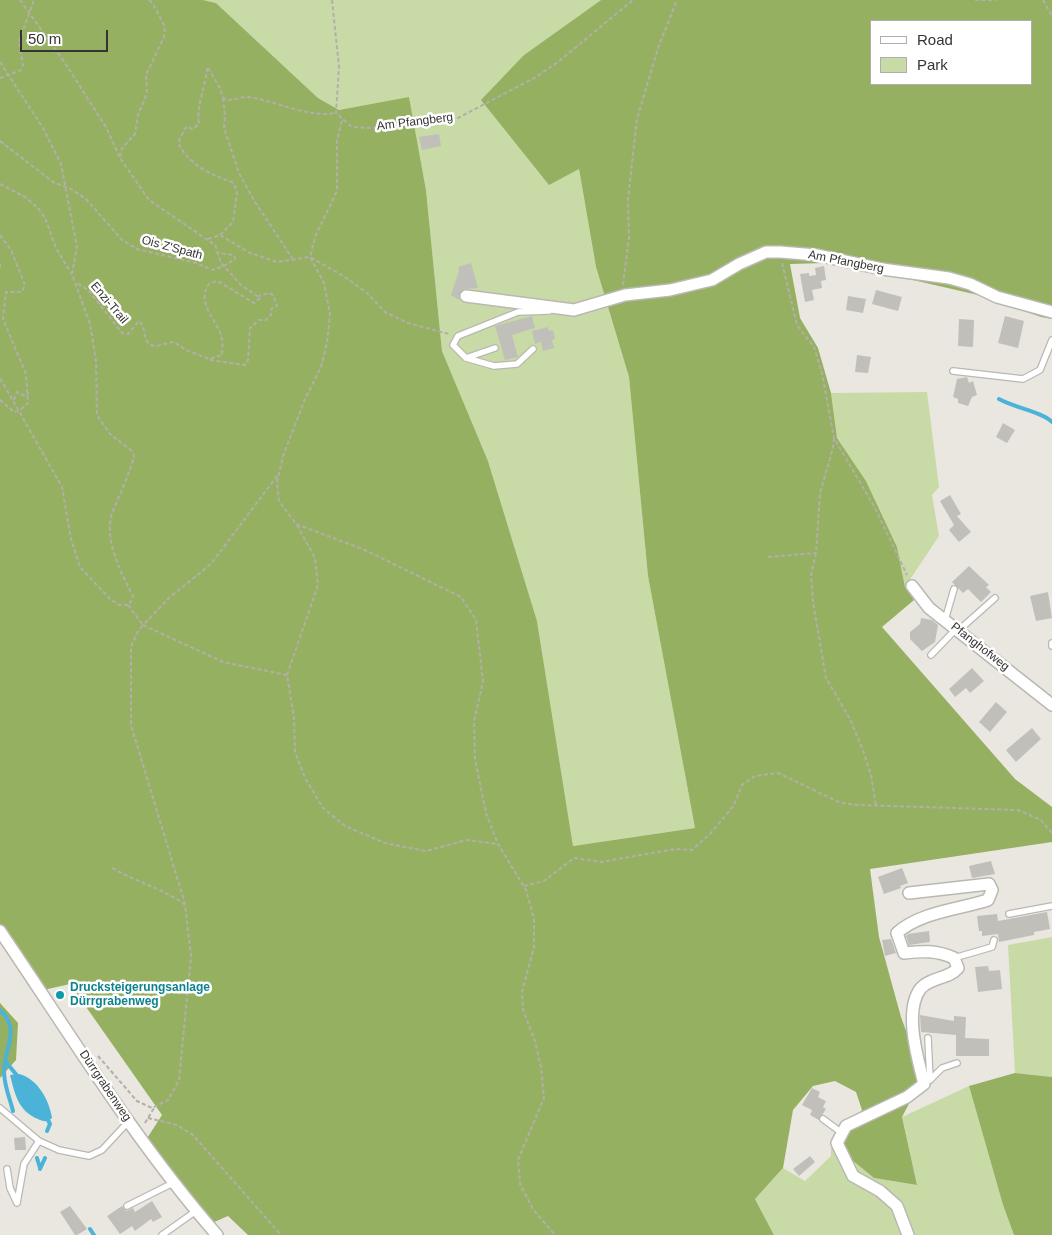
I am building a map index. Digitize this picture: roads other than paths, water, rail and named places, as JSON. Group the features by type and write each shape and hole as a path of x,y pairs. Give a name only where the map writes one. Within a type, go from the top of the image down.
{"street":[{"name":"Am Pfangberg","path":"466,296 574,310 626,295 670,290 712,280 739,264 766,252 780,252 817,255 897,272 949,278 970,284 997,296 1052,312"},
{"name":"Pfanghofweg","path":"912,586 919,598 929,608 1052,705"},
{"path":"908,1235 897,1206 880,1191 854,1176 836,1142 846,1126 906,1097 927,1082 915,1047 913,1012 916,999 922,988 952,975 958,968 954,958 930,950 904,953 897,933 903,927 930,917 988,900 992,890 990,884 909,893"},
{"name":"Dürrgrabenweg","path":"0,931 137,1134 173,1183 217,1235"}],"lane":[{"path":"533,349 517,364 494,366 466,358 453,345 458,336 518,312 574,310"},
{"path":"953,371 1023,379 1040,370 1052,340"},
{"path":"466,358 495,348"},
{"path":"945,620 954,589"},
{"path":"930,655 995,598"},
{"path":"1009,914 1052,906"},
{"path":"954,958 992,947 994,940"},
{"path":"927,1082 928,1038"},
{"path":"927,1082 942,1068 957,1063"},
{"path":"0,1108 39,1141 59,1150 89,1156 102,1150 129,1121"},
{"path":"823,1119 842,1133"},
{"path":"7,1169 10,1188 17,1203 24,1164 39,1141"},
{"path":"127,1206 173,1183"},
{"path":"162,1235 196,1211"}],"water":[{"path":"19,1074 32,1080 42,1091 52,1118 45,1121 40,1120 31,1116 22,1107 18,1101 10,1075"}],"waterway":[{"path":"999,399 1042,415 1052,422"},
{"path":"0,1010 10,1025 11,1033 4,1064 4,1077 13,1111"},
{"path":"6,1062 19,1078"},
{"path":"47,1118 50,1124 47,1131"},
{"path":"37,1158 40,1168"},
{"path":"40,1169 45,1158"},
{"path":"90,1229 94,1235"}],"place":[{"name":"Drucksteigerungsanlage Dürrgrabenweg","path":"60,995"}]}
